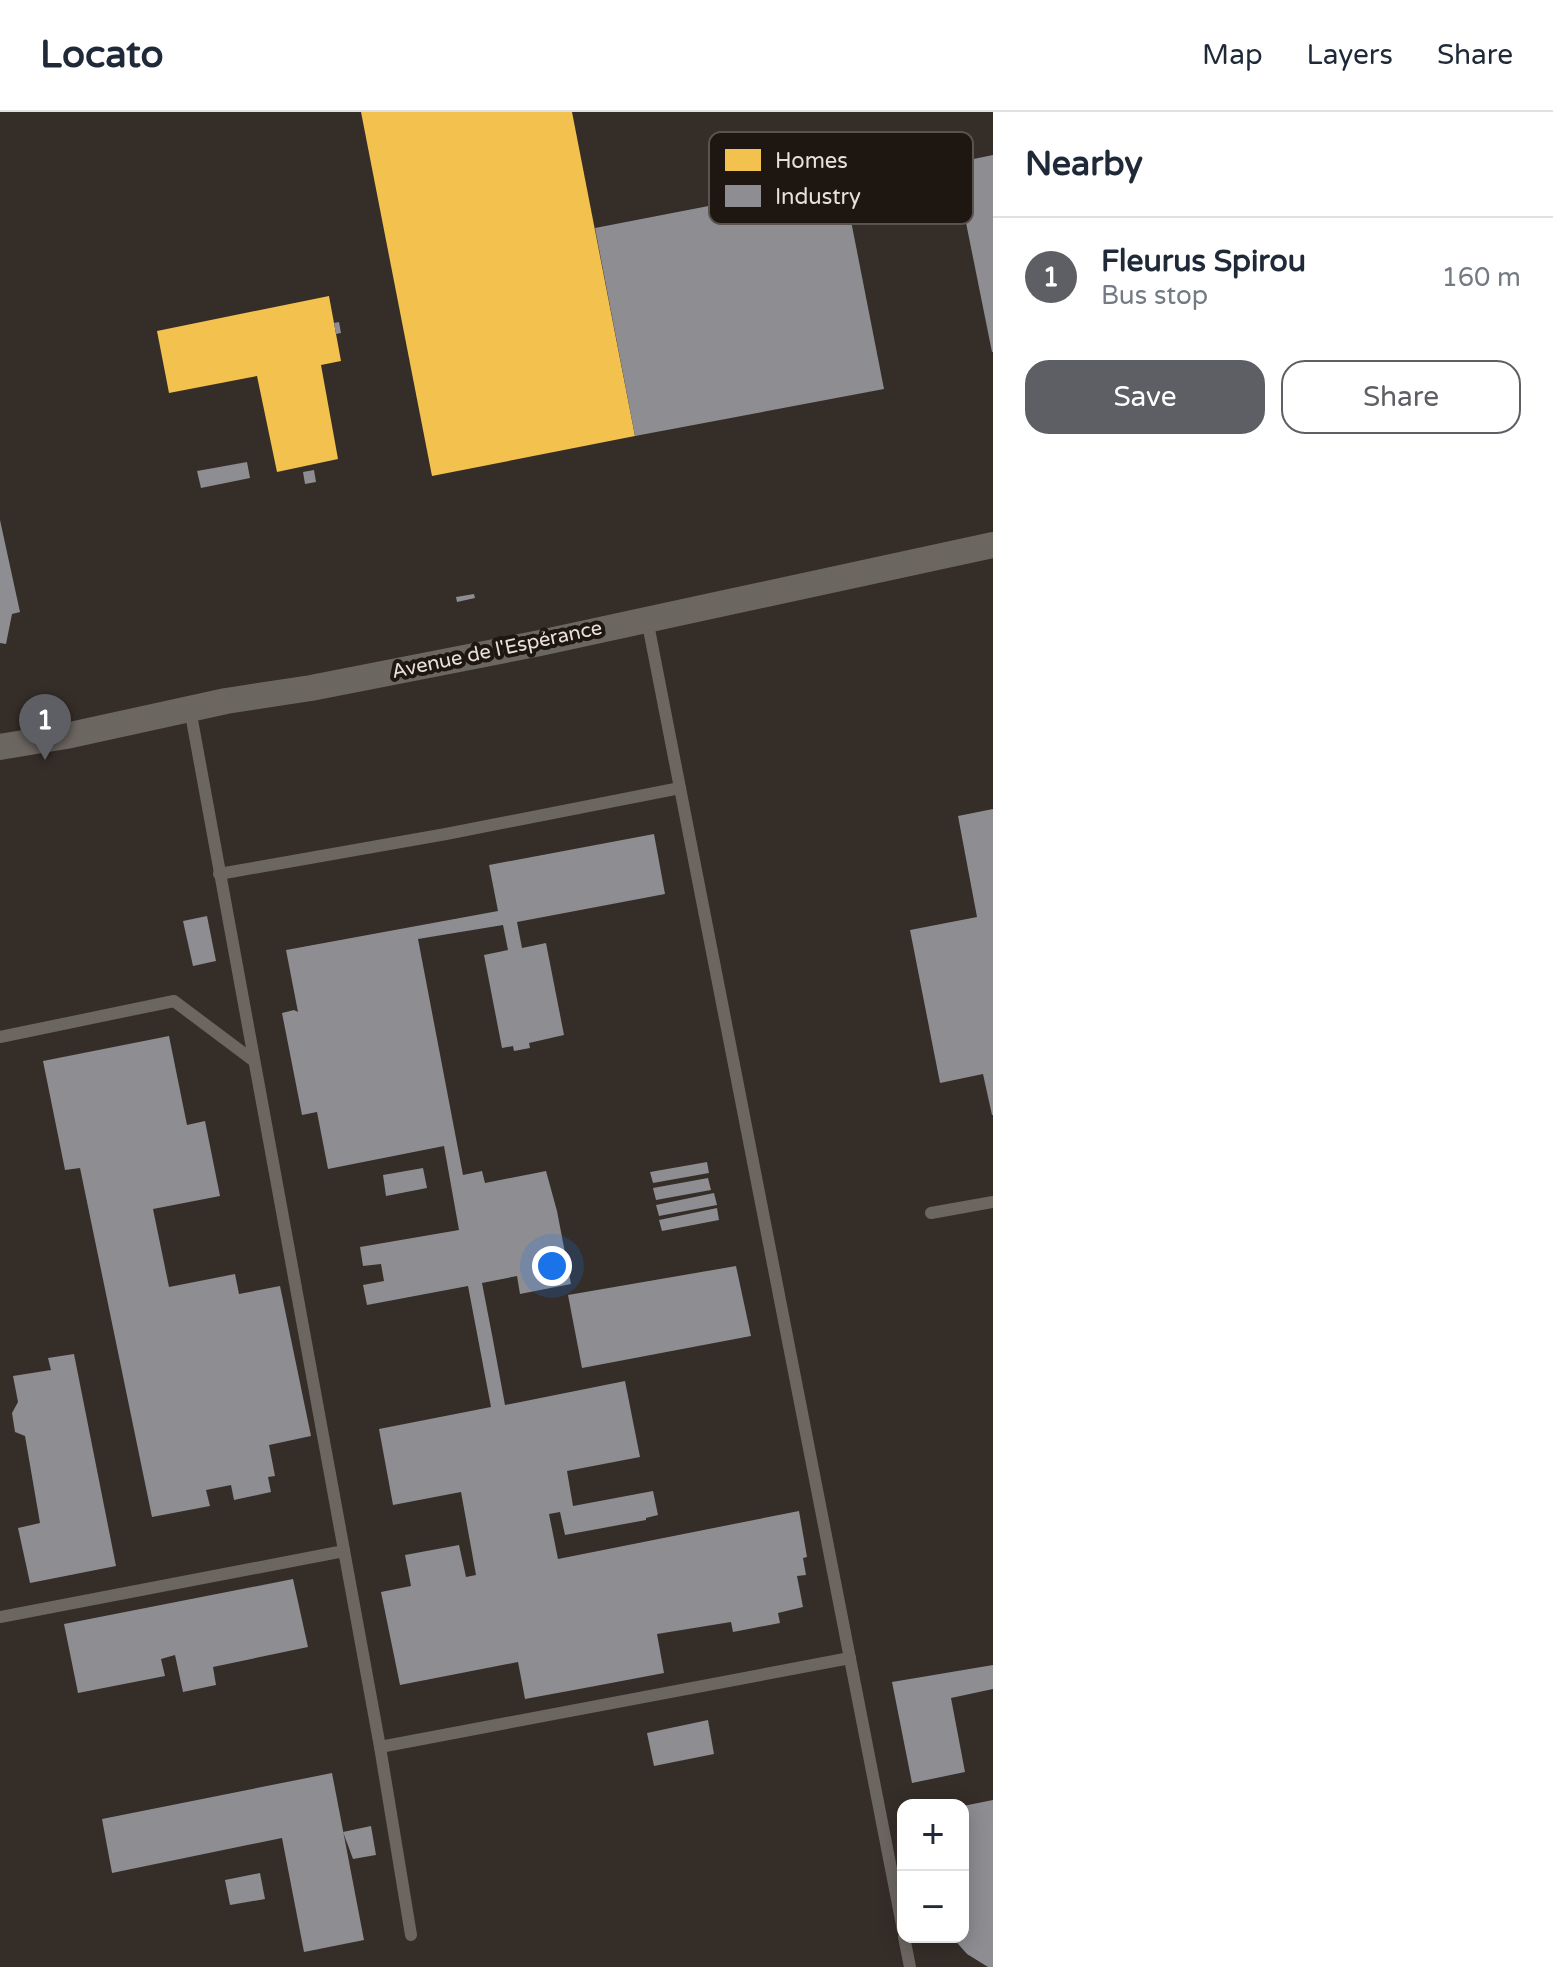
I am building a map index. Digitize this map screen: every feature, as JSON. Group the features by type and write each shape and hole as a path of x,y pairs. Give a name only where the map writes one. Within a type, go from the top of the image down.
{"street":[{"name":"Avenue de l'Espérance","path":"0,747 327,685 993,545"}],"lane":[{"path":"647,619 897,1899"},
{"path":"190,709 380,1747 411,1935"},
{"path":"219,874 680,788"},
{"path":"0,1037 174,1001 254,1061"},
{"path":"931,1213 993,1202"},
{"path":"0,1617 344,1551"},
{"path":"380,1747 850,1658"},
{"path":"905,1943 910,1967"}],"building: Homes":[{"path":"361,112 572,112 635,436 432,476"},
{"path":"329,296 341,361 321,365 338,459 277,472 257,376 169,393 157,331"}],"building: Industry":[{"path":"993,155 993,352 966,224 973,224 973,159"},
{"path":"709,206 709,224 852,224 884,389 635,436 595,228"},
{"path":"339,322 341,333 336,334 334,323"},
{"path":"247,462 250,478 201,488 197,471"},
{"path":"314,470 316,482 305,484 303,472"},
{"path":"0,520 20,612 12,614 6,644 0,643"},
{"path":"474,594 475,598 457,602 456,597"},
{"path":"993,809 992,1115 983,1074 940,1083 910,930 977,917 958,816"},
{"path":"654,834 665,894 517,922 522,948 546,943 564,1035 529,1043 530,1048 514,1051 513,1046 502,1048 484,955 508,950 503,925 418,939 463,1175 482,1171 485,1183 546,1171 571,1284 520,1294 517,1276 482,1283 505,1405 625,1381 640,1457 567,1471 573,1506 653,1491 658,1515 565,1535 560,1512 549,1514 558,1559 799,1511 807,1557 803,1558 806,1575 797,1576 803,1607 778,1613 780,1623 733,1632 731,1622 657,1634 664,1673 525,1699 518,1662 400,1685 381,1592 411,1586 405,1555 459,1545 466,1577 476,1575 461,1492 393,1505 379,1429 491,1407 468,1286 367,1305 363,1285 384,1281 381,1264 363,1266 360,1247 459,1230 444,1146 328,1169 317,1112 302,1115 282,1013 298,1012 286,950 498,911 489,865"},
{"path":"207,916 216,961 193,966 183,921"},
{"path":"169,1036 187,1125 205,1121 220,1196 153,1209 169,1287 235,1274 239,1294 280,1286 311,1436 269,1445 275,1476 268,1477 271,1492 234,1500 231,1485 206,1490 210,1506 152,1517 80,1168 65,1170 43,1061"},
{"path":"707,1162 709,1173 653,1183 650,1172"},
{"path":"423,1168 427,1188 386,1196 383,1175"},
{"path":"708,1178 711,1190 656,1200 653,1188"},
{"path":"714,1193 717,1205 659,1216 656,1205"},
{"path":"717,1208 719,1220 662,1231 659,1220"},
{"path":"736,1266 751,1336 582,1368 568,1295"},
{"path":"74,1354 116,1566 30,1583 18,1528 40,1523 25,1436 15,1432 12,1413 18,1402 13,1376 51,1370 48,1358"},
{"path":"293,1579 308,1647 213,1667 216,1685 183,1692 175,1655 161,1659 165,1676 78,1693 64,1624"},
{"path":"993,1665 993,1689 951,1698 965,1772 912,1783 892,1682"},
{"path":"708,1720 714,1754 654,1766 647,1733"},
{"path":"332,1773 364,1940 304,1952 282,1838 112,1873 102,1819"},
{"path":"993,1800 993,1967 967,1954 957,1943 969,1943 969,1805"},
{"path":"371,1826 376,1855 353,1859 343,1832"},
{"path":"260,1873 265,1899 230,1905 225,1880"}],"place":[{"name":"Fleurus Spirou","path":"45,760"}]}
